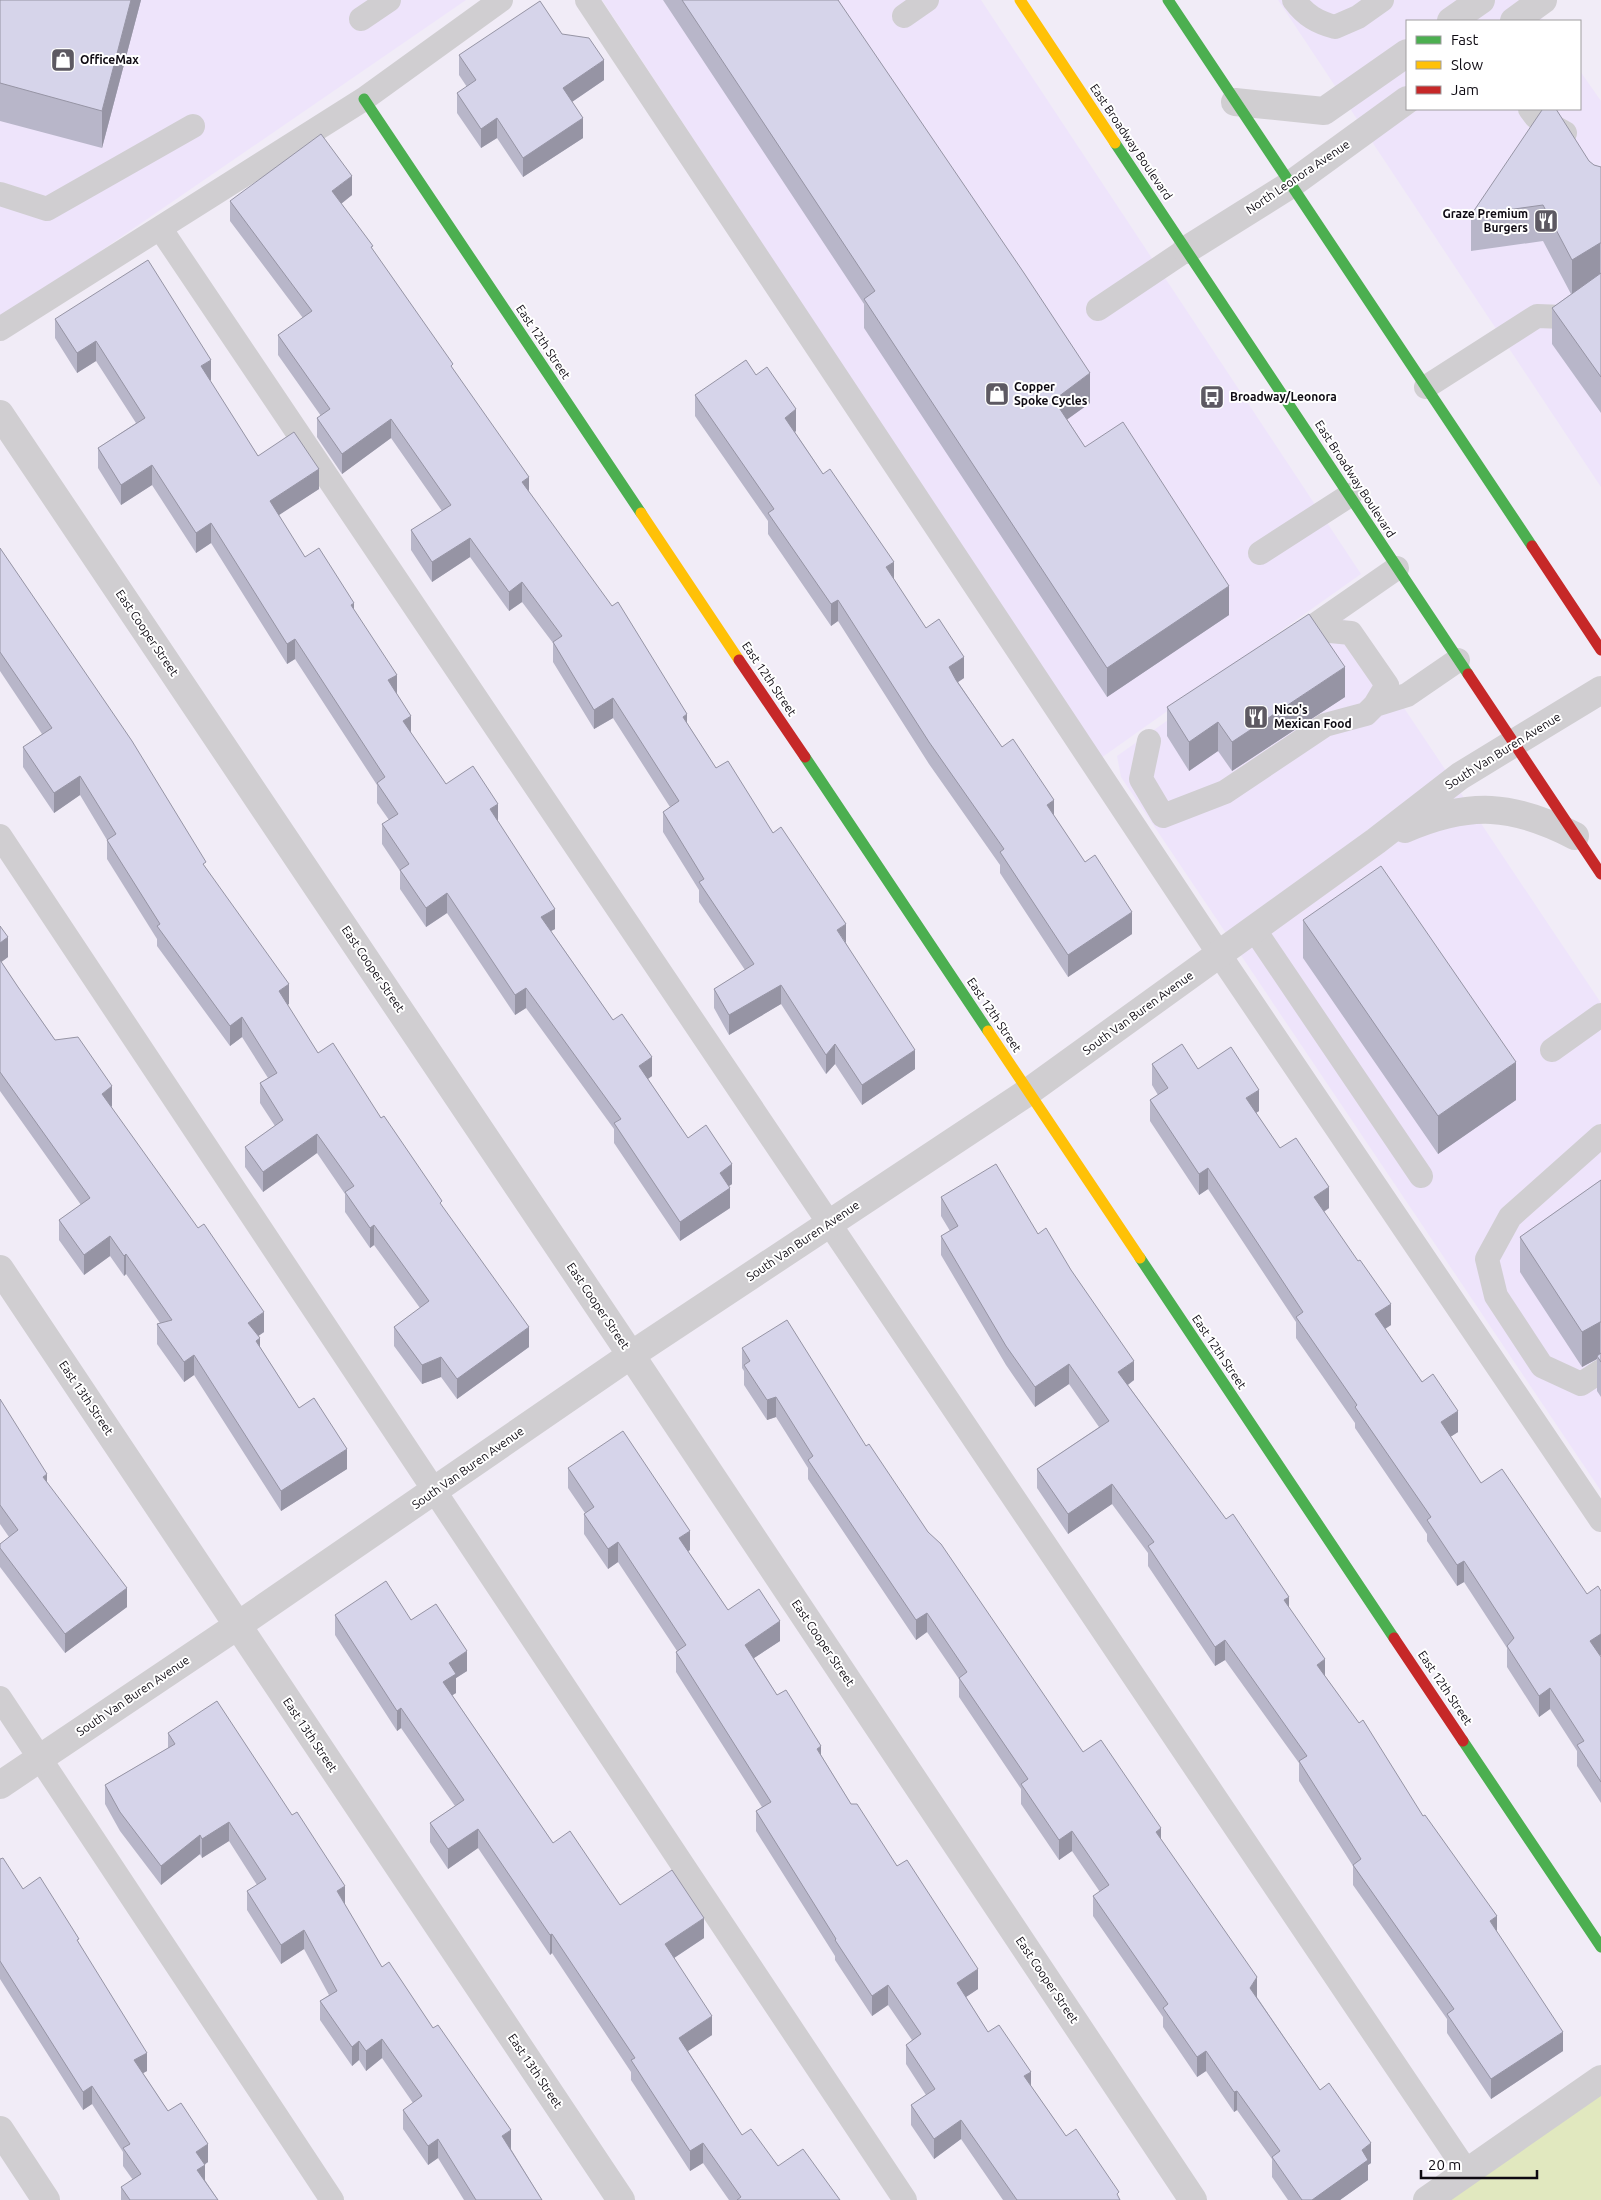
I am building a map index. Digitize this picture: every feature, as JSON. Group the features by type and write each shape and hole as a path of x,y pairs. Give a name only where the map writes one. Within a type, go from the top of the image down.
{"street":[{"name":"East Broadway Boulevard","path":"1020,0 1601,874"},
{"path":"1168,0 1601,650"},
{"path":"1452,20 1480,0"},
{"path":"1515,20 1543,0"},
{"path":"1235,102 1324,111 1406,54"},
{"name":"East 12th Street","path":"364,99 1601,1947"},
{"name":"North Leonora Avenue","path":"1186,250 1290,185 1406,101"},
{"name":"East Cooper Street","path":"0,414 631,1355 1193,2200"},
{"name":"South Van Buren Avenue","path":"0,1785 238,1626 631,1355 1028,1092 1376,841 1460,776 1601,690"},
{"path":"1376,841 1426,820 1463,810 1483,809 1517,812 1576,836"},
{"name":"East 13th Street","path":"0,1269 622,2200"},
{"path":"1426,2200 1601,2079"},
{"path":"0,2130 46,2200"}],"lane":[{"path":"361,19 389,0"},
{"path":"0,329 364,99 501,0"},
{"path":"587,0 1219,954 1601,1520"},
{"path":"904,16 927,0"},
{"path":"1294,0 1302,11 1315,21 1335,27 1358,17 1382,0"},
{"path":"1533,113 1564,131 1575,148"},
{"path":"0,194 47,209 193,126"},
{"path":"160,228 1467,2172"},
{"path":"1098,309 1186,250"},
{"path":"1426,387 1537,316 1564,317 1601,292"},
{"path":"1260,553 1350,495"},
{"path":"1148,741 1141,779 1163,816 1225,792 1325,725 1366,714 1387,685 1351,633 1309,629 1397,568"},
{"path":"1375,704 1406,695 1458,660"},
{"path":"0,836 905,2200"},
{"path":"1254,929 1421,1176"},
{"path":"1552,1050 1601,1015"},
{"path":"1601,1136 1510,1217 1487,1259 1496,1296 1542,1366 1581,1384 1601,1371"},
{"path":"0,1698 332,2200"}],"shaded area":[{"path":"0,0 466,0 89,259 0,324"},
{"path":"602,0 981,0 1361,574 1101,758"},
{"path":"1278,0 1529,0 1543,20 1406,20 1406,110 1581,110 1581,72 1601,101 1601,487"},
{"path":"1334,603 1601,1003 1601,1491 1121,777 1117,756"}],"green space":[{"path":"1601,2093 1601,2200 1445,2200"}],"building":[{"name":"OfficeMax","path":"0,0 131,0 102,111 0,83"},
{"path":"682,0 838,0 1090,373 1054,400 1085,447 1123,422 1229,586 1107,668 864,299 875,291"},
{"path":"540,1 562,34 589,38 604,60 563,88 583,118 523,158 497,118 481,129 457,93 476,80 459,55"},
{"path":"1542,110 1557,110 1589,161 1601,167 1601,243 1572,260 1543,205 1471,215"},
{"path":"321,134 352,176 332,191 373,246 371,247 453,364 451,366 529,477 522,482 612,606 618,602 687,714 683,717 716,768 728,761 773,833 781,827 846,924 837,930 915,1050 862,1085 835,1044 826,1055 781,985 729,1015 714,989 754,964 699,882 704,879 663,812 679,801 613,698 594,710 553,642 562,636 522,582 509,592 470,538 432,562 411,530 451,505 391,419 342,454 317,418 330,409 278,335 312,311 230,201"},
{"path":"148,260 211,360 201,366 258,456 294,432 319,469 270,501 305,557 319,548 354,603 351,605 397,675 388,680 411,716 403,721 446,784 473,766 498,804 490,809 555,909 541,917 613,1020 622,1014 652,1057 639,1066 688,1138 706,1125 732,1164 720,1173 730,1188 680,1222 614,1123 621,1119 526,988 515,995 447,893 426,908 400,870 409,864 382,824 398,814 377,783 385,777 295,639 287,644 211,523 196,533 152,465 121,485 98,448 145,418 96,341 77,353 55,319"},
{"path":"1601,273 1601,377 1552,308"},
{"path":"746,360 756,375 767,367 796,409 785,418 823,474 830,469 894,562 886,567 926,628 939,619 964,657 949,667 956,680 1002,747 1013,739 1054,800 1047,805 1085,862 1095,855 1132,912 1068,955 1000,852 1004,849 929,742 838,600 831,604 768,513 774,509 695,395"},
{"path":"0,548 132,741 206,862 203,864 289,984 279,991 318,1053 333,1043 381,1118 384,1116 442,1201 440,1203 529,1327 457,1379 441,1357 422,1365 394,1327 429,1301 374,1225 370,1228 345,1192 354,1186 317,1134 263,1172 245,1147 283,1120 260,1083 277,1073 242,1017 230,1026 157,926 160,924 107,840 116,834 80,776 54,793 23,747 52,728 0,652"},
{"path":"1309,614 1345,667 1232,742 1218,722 1189,742 1167,707"},
{"path":"1381,866 1516,1062 1438,1116 1303,920"},
{"path":"0,926 8,937 0,943"},
{"path":"0,960 55,1040 78,1037 112,1086 102,1094 198,1228 204,1224 264,1312 248,1323 260,1338 256,1341 299,1408 314,1398 347,1449 281,1491 194,1355 184,1362 157,1324 172,1320 126,1254 124,1256 110,1236 84,1255 59,1220 90,1198 0,1072"},
{"path":"1182,1044 1198,1069 1231,1047 1259,1090 1246,1098 1280,1148 1296,1138 1329,1187 1314,1197 1358,1261 1360,1260 1391,1304 1375,1314 1422,1382 1433,1374 1458,1411 1441,1422 1481,1483 1502,1469 1587,1594 1598,1586 1601,1591 1601,1634 1590,1641 1601,1657 1601,1782 1577,1745 1584,1741 1550,1688 1539,1696 1507,1646 1514,1638 1464,1561 1457,1565 1427,1520 1431,1517 1296,1317 1303,1312 1208,1168 1199,1174 1150,1100 1168,1088 1152,1064"},
{"path":"996,1164 1038,1234 1046,1228 1071,1270 1134,1361 1118,1372 1226,1519 1233,1514 1289,1597 1284,1600 1325,1659 1317,1665 1359,1723 1363,1720 1423,1816 1425,1815 1497,1916 1490,1921 1563,2032 1491,2079 1447,2014 1454,2009 1353,1865 1361,1859 1299,1761 1307,1756 1225,1640 1215,1647 1148,1546 1154,1542 1112,1484 1068,1514 1037,1469 1109,1421 1069,1364 1035,1387 1006,1346 941,1236 958,1226 941,1197"},
{"path":"1601,1180 1601,1322 1582,1332 1520,1237"},
{"path":"787,1320 866,1446 869,1444 928,1532 941,1544 1083,1752 1101,1740 1161,1828 1156,1832 1257,1977 1250,1988 1320,2090 1329,2083 1371,2143 1362,2150 1368,2160 1312,2200 1302,2200 1272,2157 1280,2151 1237,2091 1234,2092 1206,2051 1197,2057 1163,2008 1168,2004 1093,1896 1109,1885 1072,1831 1059,1840 1021,1784 1028,1779 959,1678 967,1672 927,1613 916,1620 808,1460 813,1456 776,1397 767,1400 744,1365 750,1361 742,1348"},
{"path":"1601,1353 1601,1362 1597,1356"},
{"path":"0,1399 47,1474 43,1477 127,1588 65,1634 0,1548 0,1544 18,1530 0,1505"},
{"path":"623,1431 690,1531 679,1538 728,1610 759,1589 780,1621 745,1645 777,1695 786,1690 821,1746 817,1749 851,1804 857,1804 897,1866 907,1860 978,1969 957,1983 988,2032 999,2025 1031,2072 1024,2076 1066,2136 1076,2129 1119,2192 1117,2194 1120,2200 1017,2200 961,2120 934,2139 911,2105 935,2089 906,2045 921,2034 888,1985 872,1996 835,1940 756,1811 771,1802 676,1652 686,1645 618,1542 608,1549 584,1514 594,1507 568,1468"},
{"path":"386,1581 411,1620 436,1604 467,1651 449,1663 456,1674 443,1682 553,1843 570,1831 620,1905 672,1870 704,1918 665,1944 712,2016 679,2038 742,2135 751,2129 778,2166 803,2149 840,2200 737,2200 741,2197 703,2143 690,2151 631,2060 635,2058 552,1934 550,1935 478,1829 448,1849 430,1823 464,1800 401,1708 397,1711 335,1615"},
{"path":"217,1701 292,1815 297,1812 345,1886 337,1891 382,1967 389,1962 433,2028 438,2025 511,2130 502,2136 542,2200 476,2200 438,2139 428,2146 403,2110 422,2096 382,2039 366,2051 359,2041 352,2047 320,2001 337,1991 304,1930 281,1945 247,1891 266,1879 229,1822 202,1839 200,1835 161,1866 120,1812 105,1785 175,1744 168,1733"},
{"path":"3,1858 23,1889 40,1877 147,2053 134,2060 168,2111 181,2103 208,2144 196,2152 205,2165 197,2170 218,2200 130,2200 121,2187 141,2174 123,2148 130,2144 92,2086 83,2092 0,1961 0,1859"}],"traffic: fast":[{"path":"1168,0 1532,546"},
{"path":"364,99 641,513"},
{"path":"1115,143 1468,674"},
{"path":"805,757 988,1031"},
{"path":"1140,1258 1394,1638"},
{"path":"1463,1741 1601,1947"}],"traffic: slow":[{"path":"1020,0 1115,143"},
{"path":"641,513 739,660"},
{"path":"988,1031 1140,1258"}],"traffic: jam":[{"path":"1532,546 1601,650"},
{"path":"739,660 805,757"},
{"path":"1468,674 1601,874"},
{"path":"1394,1638 1463,1741"}],"place":[{"name":"OfficeMax","path":"63,60"},
{"name":"Graze Premium Burgers","path":"1546,221"},
{"name":"Copper Spoke Cycles","path":"997,394"},
{"name":"Broadway/Leonora","path":"1212,397"},
{"name":"Nico's Mexican Food","path":"1256,717"}]}
